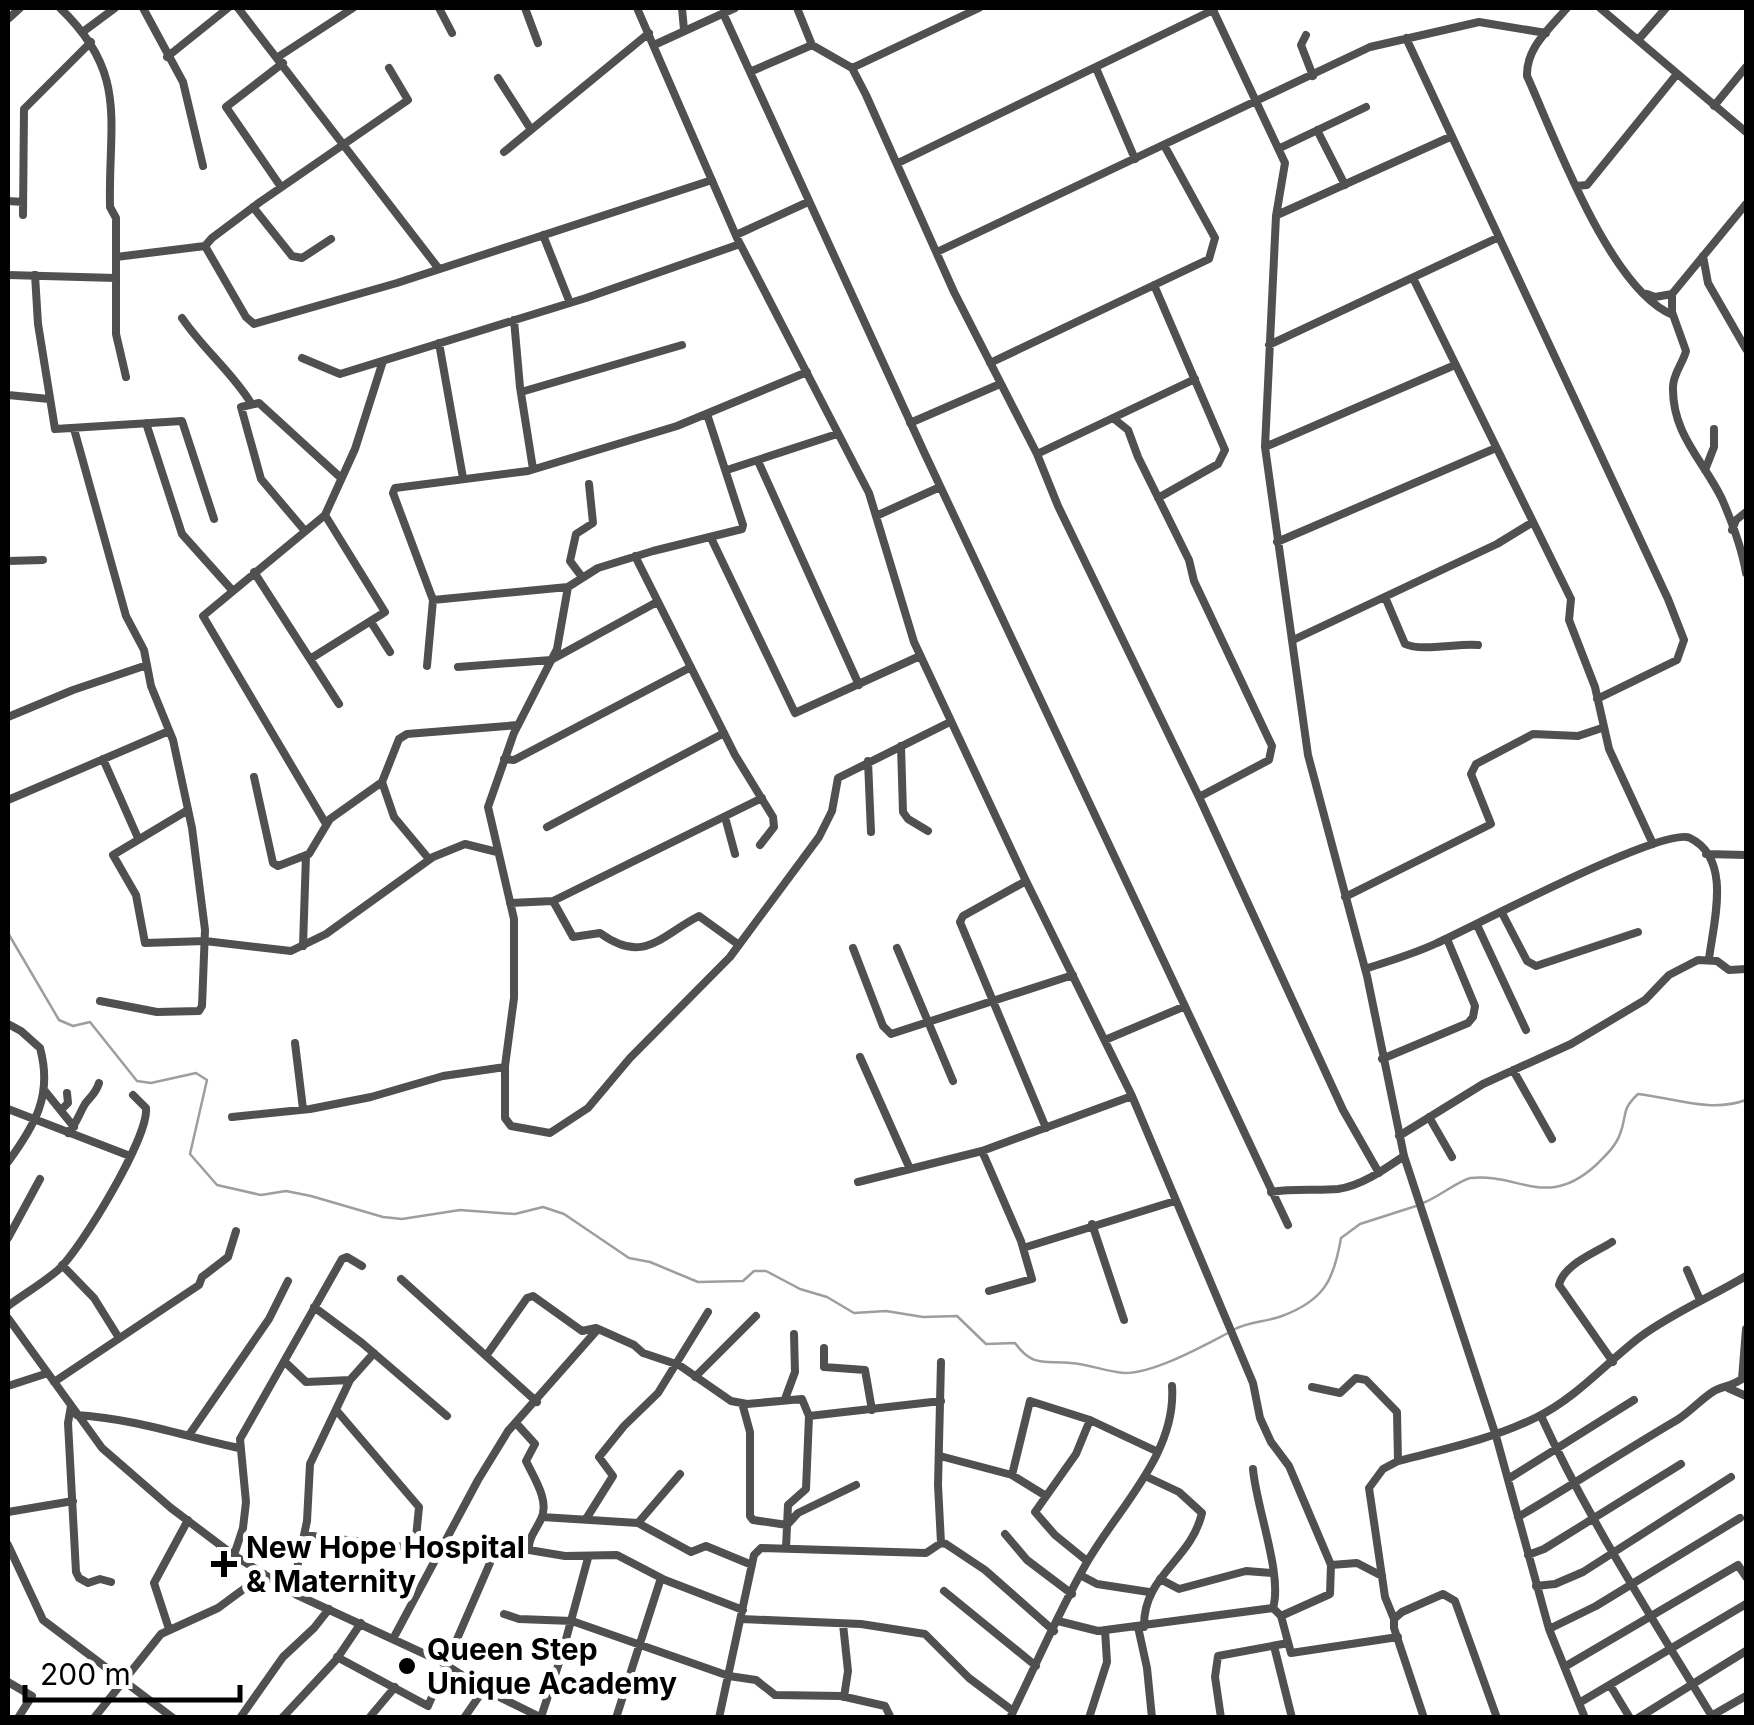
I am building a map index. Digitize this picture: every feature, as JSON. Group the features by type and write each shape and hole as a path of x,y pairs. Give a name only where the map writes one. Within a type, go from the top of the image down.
{"street":[{"path":"8,20 20,8"},
{"path":"60,8 84,31 99,54 110,89 114,124 110,207 116,218 116,334 126,377"},
{"path":"84,31 116,8"},
{"path":"143,8 183,82 203,166"},
{"path":"167,57 228,8"},
{"path":"238,8 439,269"},
{"path":"281,187 226,107 280,60 353,8"},
{"path":"439,8 452,33"},
{"path":"526,8 538,44"},
{"path":"637,8 738,239 869,493 920,656 1132,1096 1253,1383 1260,1418 1289,1466 1331,1565 1330,1594 1281,1616"},
{"path":"682,8 684,30"},
{"path":"654,45 735,8"},
{"path":"797,8 812,45 852,68 1199,797 1342,1110 1379,1174"},
{"path":"852,68 979,8"},
{"path":"1567,8 1531,52 1527,76 1576,186 1620,268 1673,315"},
{"path":"1600,8 1746,132"},
{"path":"1638,40 1666,8"},
{"path":"898,163 1214,9 1280,148 1285,163 1276,216 1266,447 1308,755 1364,969 1404,1156 1496,1436 1549,1629 1585,1718"},
{"path":"722,14 752,72 910,424 1288,1225"},
{"path":"937,252 1370,47 1479,22 1546,33"},
{"path":"504,152 648,33"},
{"path":"1306,35 1301,45 1313,76"},
{"path":"1406,38 1684,640 1677,660 1596,698"},
{"path":"23,215 24,109 91,42"},
{"path":"752,72 812,45"},
{"path":"116,256 205,246 253,207 408,100 389,68"},
{"path":"1096,68 1135,159"},
{"path":"1714,106 1743,78 1746,68"},
{"path":"1576,186 1587,185 1677,74"},
{"path":"498,78 530,128"},
{"path":"1280,148 1366,106"},
{"path":"1317,130 1345,184"},
{"path":"1276,216 1450,137"},
{"path":"990,363 1208,259 1215,238 1164,145"},
{"path":"205,246 246,317 254,324 439,269 712,180"},
{"path":"8,201 23,202"},
{"path":"302,358 336,374 570,303 738,239 808,202"},
{"path":"1647,294 1672,294 1746,204"},
{"path":"253,207 292,256 302,258 331,239"},
{"path":"543,235 570,303"},
{"path":"1269,345 1497,238"},
{"path":"1703,256 1708,282 1746,348"},
{"path":"8,275 116,278"},
{"path":"35,275 55,430 184,422 214,520"},
{"path":"1414,278 1571,599 1569,620 1595,686 1602,728 1618,774 1653,844"},
{"path":"1154,284 1220,435 1225,455 1218,464 1158,498"},
{"path":"1672,294 1673,315 1686,351 1673,383 1676,418 1686,445 1723,501 1746,573"},
{"path":"182,318 200,344 236,378 251,403"},
{"path":"514,320 533,469"},
{"path":"439,343 463,478"},
{"path":"521,392 682,345"},
{"path":"326,824 203,616 325,515 354,449 382,360"},
{"path":"1266,447 1455,365"},
{"path":"427,666 433,600 394,493 400,485 533,469 628,442 807,372"},
{"path":"1037,454 1195,379"},
{"path":"910,424 1000,384"},
{"path":"8,395 49,399"},
{"path":"304,532 261,479 240,408 259,403 342,478"},
{"path":"1128,430 1134,408"},
{"path":"433,600 568,588 593,570 635,556 738,532 743,525 707,414"},
{"path":"1113,418 1128,430 1272,746 1269,760 1199,797"},
{"path":"146,423 182,534 232,590"},
{"path":"74,429 126,616 144,650 150,686 170,731 188,810 205,941 202,1006 198,1011 157,1012 100,1001"},
{"path":"1705,470 1714,446 1714,429"},
{"path":"726,470 837,434"},
{"path":"1277,542 1496,448"},
{"path":"758,461 859,685"},
{"path":"582,577 570,561 576,534 593,524 589,484"},
{"path":"876,516 940,487"},
{"path":"1732,530 1746,512"},
{"path":"310,660 384,615 384,609 325,515"},
{"path":"1293,640 1497,544 1533,522"},
{"path":"711,538 758,630 792,710 802,712 920,656"},
{"path":"635,556 724,733 775,822 760,844"},
{"path":"8,562 44,560"},
{"path":"254,572 339,704"},
{"path":"568,588 557,648 518,725 488,807 514,919 514,998 505,1066 507,1123 544,1133 555,1132 588,1108 739,944 819,837 832,811 838,778 950,722"},
{"path":"1386,598 1405,644 1414,648 1478,645"},
{"path":"458,667 551,660 657,602"},
{"path":"372,622 390,652"},
{"path":"8,717 147,665"},
{"path":"504,759 514,760 691,667"},
{"path":"254,776 273,863 278,866 313,851 326,824 382,782 398,739 407,734 518,725"},
{"path":"1345,898 1491,824 1470,774 1476,764 1541,732 1578,736 1602,728"},
{"path":"8,800 170,731"},
{"path":"547,827 724,733"},
{"path":"901,746 903,812 928,830"},
{"path":"104,759 138,838"},
{"path":"868,761 870,832"},
{"path":"382,782 396,821 429,859"},
{"path":"510,903 553,901 762,798"},
{"path":"188,810 113,855 136,894 144,942 205,941 291,951 326,934 429,859 465,844 497,852"},
{"path":"725,817 735,854"},
{"path":"1364,969 1447,939 1653,844 1689,837 1706,854 1717,884 1709,959"},
{"path":"1706,854 1746,854"},
{"path":"303,946 306,856"},
{"path":"1026,882 960,918 991,1002 1046,1128"},
{"path":"553,901 573,937 600,933 618,946 640,949 699,916 739,944"},
{"path":"1502,913 1527,961 1536,966 1638,932"},
{"path":"1477,924 1526,1030"},
{"path":"1382,1059 1468,1024 1473,1018 1475,1006 1447,939"},
{"path":"853,948 890,1034 1073,975"},
{"path":"897,948 953,1082"},
{"path":"1399,1136 1484,1084 1571,1044 1644,1000 1669,975 1698,960 1709,959 1729,970 1746,969"},
{"path":"1105,1040 1183,1007"},
{"path":"8,1024 40,1048 45,1091 39,1115 8,1162"},
{"path":"294,1043 303,1109"},
{"path":"860,1056 910,1169"},
{"path":"232,1117 303,1109 443,1076 505,1066"},
{"path":"1513,1070 1552,1140"},
{"path":"71,1130 82,1116 85,1104 97,1093 99,1083"},
{"path":"45,1091 62,1108 71,1130"},
{"path":"62,1108 68,1103 67,1093"},
{"path":"8,1306 62,1265 99,1214 146,1118 143,1102 132,1095"},
{"path":"858,1182 982,1152 1132,1096"},
{"path":"8,1110 71,1130 130,1156"},
{"path":"1429,1118 1452,1158"},
{"path":"982,1152 1023,1248 1031,1281 989,1291"},
{"path":"1272,1192 1307,1187 1336,1189 1379,1174 1404,1156"},
{"path":"8,1238 40,1178"},
{"path":"1023,1248 1174,1200"},
{"path":"1092,1224 1124,1320"},
{"path":"54,1382 199,1285 202,1277 228,1257 236,1231"},
{"path":"1612,1242 1570,1267 1559,1285 1612,1362"},
{"path":"234,1555 246,1502 240,1439 344,1258 362,1266"},
{"path":"62,1265 94,1298 118,1338"},
{"path":"1687,1270 1700,1300"},
{"path":"1424,1718 1385,1597 1369,1488 1383,1470 1398,1461 1496,1436 1541,1416 1644,1334 1746,1276"},
{"path":"401,1279 537,1402"},
{"path":"189,1435 269,1319 288,1281"},
{"path":"486,1356 530,1296 582,1332 598,1329 634,1344 643,1354 674,1364 715,1392 742,1404 802,1399 808,1416 806,1489 805,1494 790,1501 786,1548"},
{"path":"314,1307 447,1416"},
{"path":"586,1518 613,1476 599,1458 658,1393 708,1312"},
{"path":"696,1377 756,1316"},
{"path":"8,1318 102,1448 234,1555 292,1592 393,1638 541,1717 588,1558"},
{"path":"393,1638 478,1480 516,1423 598,1329"},
{"path":"1518,1517 1658,1428 1681,1418 1714,1391 1742,1379 1746,1329"},
{"path":"784,1399 796,1362 794,1334"},
{"path":"824,1348 824,1367 867,1372 872,1410"},
{"path":"292,1592 304,1535 310,1464 350,1380 374,1353"},
{"path":"285,1362 306,1382 350,1380"},
{"path":"941,1362 942,1543"},
{"path":"8,1386 48,1373"},
{"path":"1312,1387 1336,1393 1356,1378 1366,1380 1397,1412 1398,1461"},
{"path":"516,1423 535,1444 526,1461 540,1489 544,1508 528,1550 588,1558 617,1555 742,1614 925,1634 1012,1714 1080,1576 1146,1476 1173,1410 1172,1386"},
{"path":"1728,1388 1746,1396"},
{"path":"1508,1479 1634,1400"},
{"path":"808,1416 942,1401"},
{"path":"1012,1475 1030,1401 1090,1420 1156,1452"},
{"path":"742,1404 750,1432 750,1516 753,1520 787,1525"},
{"path":"70,1406 74,1557 79,1578 88,1583 100,1579 111,1582"},
{"path":"337,1411 418,1507 415,1548"},
{"path":"78,1415 118,1418 239,1448"},
{"path":"1541,1416 1613,1552 1711,1717 1746,1696"},
{"path":"1088,1562 1055,1535 1035,1509 1076,1454 1090,1420"},
{"path":"940,1456 1012,1475 1046,1496"},
{"path":"1528,1556 1680,1464"},
{"path":"1254,1469 1275,1596 1272,1608"},
{"path":"638,1523 680,1474"},
{"path":"1146,1476 1179,1492 1202,1513 1180,1556 1150,1592 1141,1627 1152,1718"},
{"path":"1536,1586 1555,1584 1583,1572 1731,1477"},
{"path":"787,1525 798,1513 856,1485"},
{"path":"8,1512 73,1501"},
{"path":"542,1517 638,1523 691,1552 706,1546 752,1566"},
{"path":"1549,1629 1632,1585 1740,1518"},
{"path":"169,1629 154,1583 188,1520"},
{"path":"1005,1534 1027,1560 1072,1594"},
{"path":"304,1535 440,1553"},
{"path":"720,1718 754,1555 761,1548 926,1553 942,1543"},
{"path":"942,1543 985,1570 1054,1631"},
{"path":"8,1545 44,1620 173,1718"},
{"path":"1331,1565 1357,1563 1382,1576"},
{"path":"338,1657 428,1706 490,1564"},
{"path":"1566,1666 1652,1619 1737,1565 1746,1577"},
{"path":"1160,1580 1179,1590 1246,1571 1272,1573"},
{"path":"94,1718 157,1639 169,1629 218,1608 264,1574"},
{"path":"1080,1576 1098,1584 1150,1592"},
{"path":"616,1718 661,1578"},
{"path":"944,1591 1036,1666"},
{"path":"1394,1619 1402,1612 1449,1595 1465,1626 1497,1718"},
{"path":"1579,1703 1746,1604"},
{"path":"240,1718 283,1657 330,1608"},
{"path":"1058,1621 1105,1630 1272,1608 1281,1616 1293,1654 1360,1640 1398,1637"},
{"path":"504,1614 519,1619 572,1621 729,1676 756,1680 775,1695 844,1696 885,1706 891,1718"},
{"path":"282,1718 338,1657 361,1623"},
{"path":"843,1624 848,1672 844,1696"},
{"path":"1088,1718 1107,1662 1105,1630"},
{"path":"1221,1718 1216,1677 1218,1656 1288,1644"},
{"path":"1274,1646 1292,1718"},
{"path":"1638,1718 1746,1651"},
{"path":"8,1682 32,1696 17,1718 8,1713"},
{"path":"1610,1686 1630,1718"},
{"path":"369,1718 395,1688"},
{"path":"464,1718 484,1689"}],"waterway":[{"path":"8,933 59,1020 73,1026 90,1022 137,1081 151,1083 196,1073 207,1080 190,1154 217,1185 261,1195 286,1191 402,1219 460,1210 515,1214 543,1207 564,1214 629,1258 650,1262 698,1282 743,1281 754,1271 766,1271 854,1313 957,1316 986,1344 1015,1343 1040,1361 1137,1372 1228,1333"},
{"path":"1423,1203 1471,1178 1548,1188 1579,1178 1613,1147 1627,1109 1638,1094 1706,1105 1746,1100"},
{"path":"1235,1329 1282,1316 1308,1303 1331,1276 1341,1238 1360,1224 1416,1206"}],"place":[{"name":"New Hope Hospital & Maternity","path":"224,1564"},
{"name":"Queen Step Unique Academy","path":"407,1666"}]}
